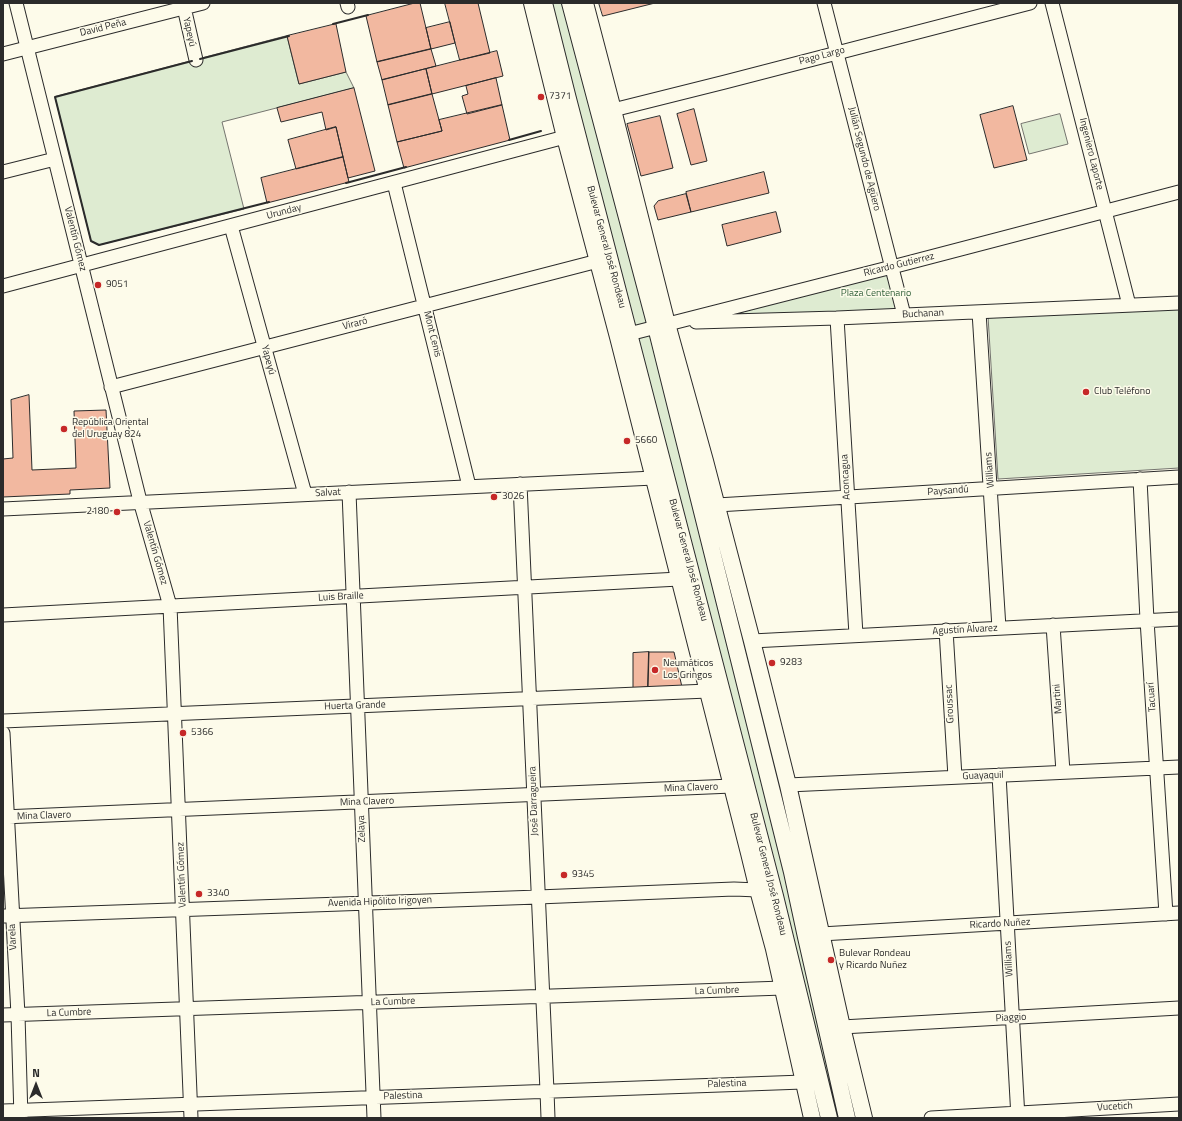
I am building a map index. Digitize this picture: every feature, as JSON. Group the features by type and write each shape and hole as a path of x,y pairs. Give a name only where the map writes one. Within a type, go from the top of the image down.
{"main road":[{"name":"Bulevar General José Rondeau","path":"532,3 565,137 598,261 624,335 725,706 769,891 780,946 829,1118"},
{"name":"Bulevar General José Rondeau","path":"544,3 624,335 654,478 679,579 732,786 769,891"},
{"path":"570,3 661,326 705,461 752,641 788,785 802,884 801,916"},
{"path":"585,3 613,110 715,563 802,884 847,1118"},
{"path":"567,95 577,179"},
{"path":"705,461 715,563"},
{"path":"722,746 725,706"},
{"path":"769,891 802,884"},
{"path":"769,891 801,916 813,936 842,1027 864,1118"},
{"path":"780,946 813,936"},
{"name":"Bulevar General José Rondeau","path":"780,946 783,988 812,1118"},
{"path":"857,1089 857,1118"}],"street":[{"name":"Valentín Gómez","path":"16,3 140,501 170,606 191,1118"},
{"name":"David Peña","path":"3,54 183,6 203,3"},
{"name":"Julián Segundo de Agüero","path":"824,3 904,315"},
{"name":"Pago Largo","path":"613,110 1030,3"},
{"name":"Ingeniero Laporte","path":"1052,3 1129,305"},
{"name":"Yapeyú","path":"183,6 196,60"},
{"name":"Urunday","path":"3,286 565,137"},
{"path":"3,172 55,159"},
{"name":"Mont Cenis","path":"394,183 469,486"},
{"name":"Ricardo Gutierrez","path":"624,335 661,326 714,317 1179,192"},
{"name":"Yapeyú","path":"231,226 305,494"},
{"name":"Viraró","path":"112,387 598,261"},
{"name":"Buchanan","path":"714,317 837,318 1179,303"},
{"name":"Williams","path":"979,312 999,628"},
{"name":"Aconcagua","path":"837,318 856,635"},
{"name":"Paysandú","path":"717,505 1179,477"},
{"name":"Salvat","path":"3,509 140,501 654,478"},
{"name":"Tacuarí","path":"1140,479 1147,620 1166,914"},
{"name":"José Darragueira","path":"520,484 548,1118"},
{"name":"Zelaya","path":"349,492 374,1118"},
{"name":"Luis Braille","path":"3,615 679,579"},
{"name":"Agustín Álvarez","path":"752,641 1179,619"},
{"name":"Martini","path":"1053,625 1062,772"},
{"name":"Groussac","path":"946,630 955,777"},
{"name":"Huerta Grande","path":"3,721 708,691"},
{"name":"Varela","path":"3,733 8,915 18,1015 21,1114"},
{"name":"Guayaquil","path":"788,785 1179,767"},
{"name":"Williams","path":"999,775 1018,1115"},
{"name":"Mina Clavero","path":"5,817 732,786"},
{"name":"Avenida Hipólito Irigoyen","path":"8,915 734,889 769,891"},
{"name":"Ricardo Nuñez","path":"813,936 1179,913"},
{"name":"La Cumbre","path":"3,1015 783,988"},
{"name":"Piaggio","path":"842,1027 1179,1008"},
{"name":"Palestina","path":"3,1111 21,1114 191,1104 803,1082"},
{"name":"Vucetich","path":"931,1118 1018,1115 1179,1104"}],"green space":[{"path":"532,3 585,3 864,1118 812,1118"},
{"path":"287,36 299,84 346,72 354,88 222,122 244,209 99,245 91,241 55,97"},
{"path":"1060,114 1068,144 1029,154 1021,124"},
{"name":"Plaza Centenario","path":"889,271 900,312 736,314"},
{"name":"Club Teléfono","path":"1179,306 1179,468 998,479 988,316"}],"building":[{"path":"420,3 431,49 377,62 366,16"},
{"path":"445,3 478,3 490,53 460,60"},
{"path":"599,3 655,3 603,16"},
{"path":"450,22 455,43 431,49 426,28"},
{"path":"336,24 346,72 299,84 287,36"},
{"path":"431,49 436,66 382,80 377,62"},
{"path":"497,51 503,76 432,94 426,69"},
{"path":"426,69 432,94 388,105 382,80"},
{"path":"496,78 502,105 467,114 462,96 468,94 466,86"},
{"path":"354,88 375,171 348,178 336,127 326,130 322,112 281,122 277,108"},
{"path":"432,94 442,131 397,142 388,105"},
{"path":"502,105 510,140 404,168 397,142 442,131 439,120"},
{"path":"1013,106 1027,160 994,168 980,115"},
{"path":"694,109 707,161 691,165 677,114"},
{"path":"660,116 673,168 641,176 627,124"},
{"path":"336,127 343,157 296,169 288,140"},
{"path":"343,157 349,182 267,203 261,178"},
{"path":"764,172 769,193 691,212 686,192"},
{"path":"686,194 691,212 658,220 654,206 658,201"},
{"path":"776,212 781,232 727,246 722,225"},
{"path":"29,395 32,470 76,468 74,411 106,410 110,488 70,490 70,494 3,497 3,459 13,458 11,400"},
{"path":"649,652 674,652 682,687 648,687"},
{"path":"649,652 648,687 633,688 633,653"}],"wall":[{"path":"333,24 368,15"},
{"path":"200,59 289,36"},
{"path":"192,61 55,97 91,241 99,245 269,202"},
{"path":"509,140 541,131"},
{"path":"346,183 406,167"}],"place":[{"name":"7371","path":"541,97"},
{"name":"9051","path":"98,285"},
{"name":"Club Teléfono","path":"1086,392"},
{"name":"República Oriental del Uruguay 824","path":"64,429"},
{"name":"5660","path":"627,441"},
{"name":"3026","path":"494,497"},
{"name":"2180","path":"117,512"},
{"name":"9283","path":"772,663"},
{"name":"Neumáticos Los Gringos","path":"655,670"},
{"name":"5366","path":"183,733"},
{"name":"9345","path":"564,875"},
{"name":"3340","path":"199,894"},
{"name":"Bulevar Rondeau y Ricardo Nuñez","path":"831,960"}]}
